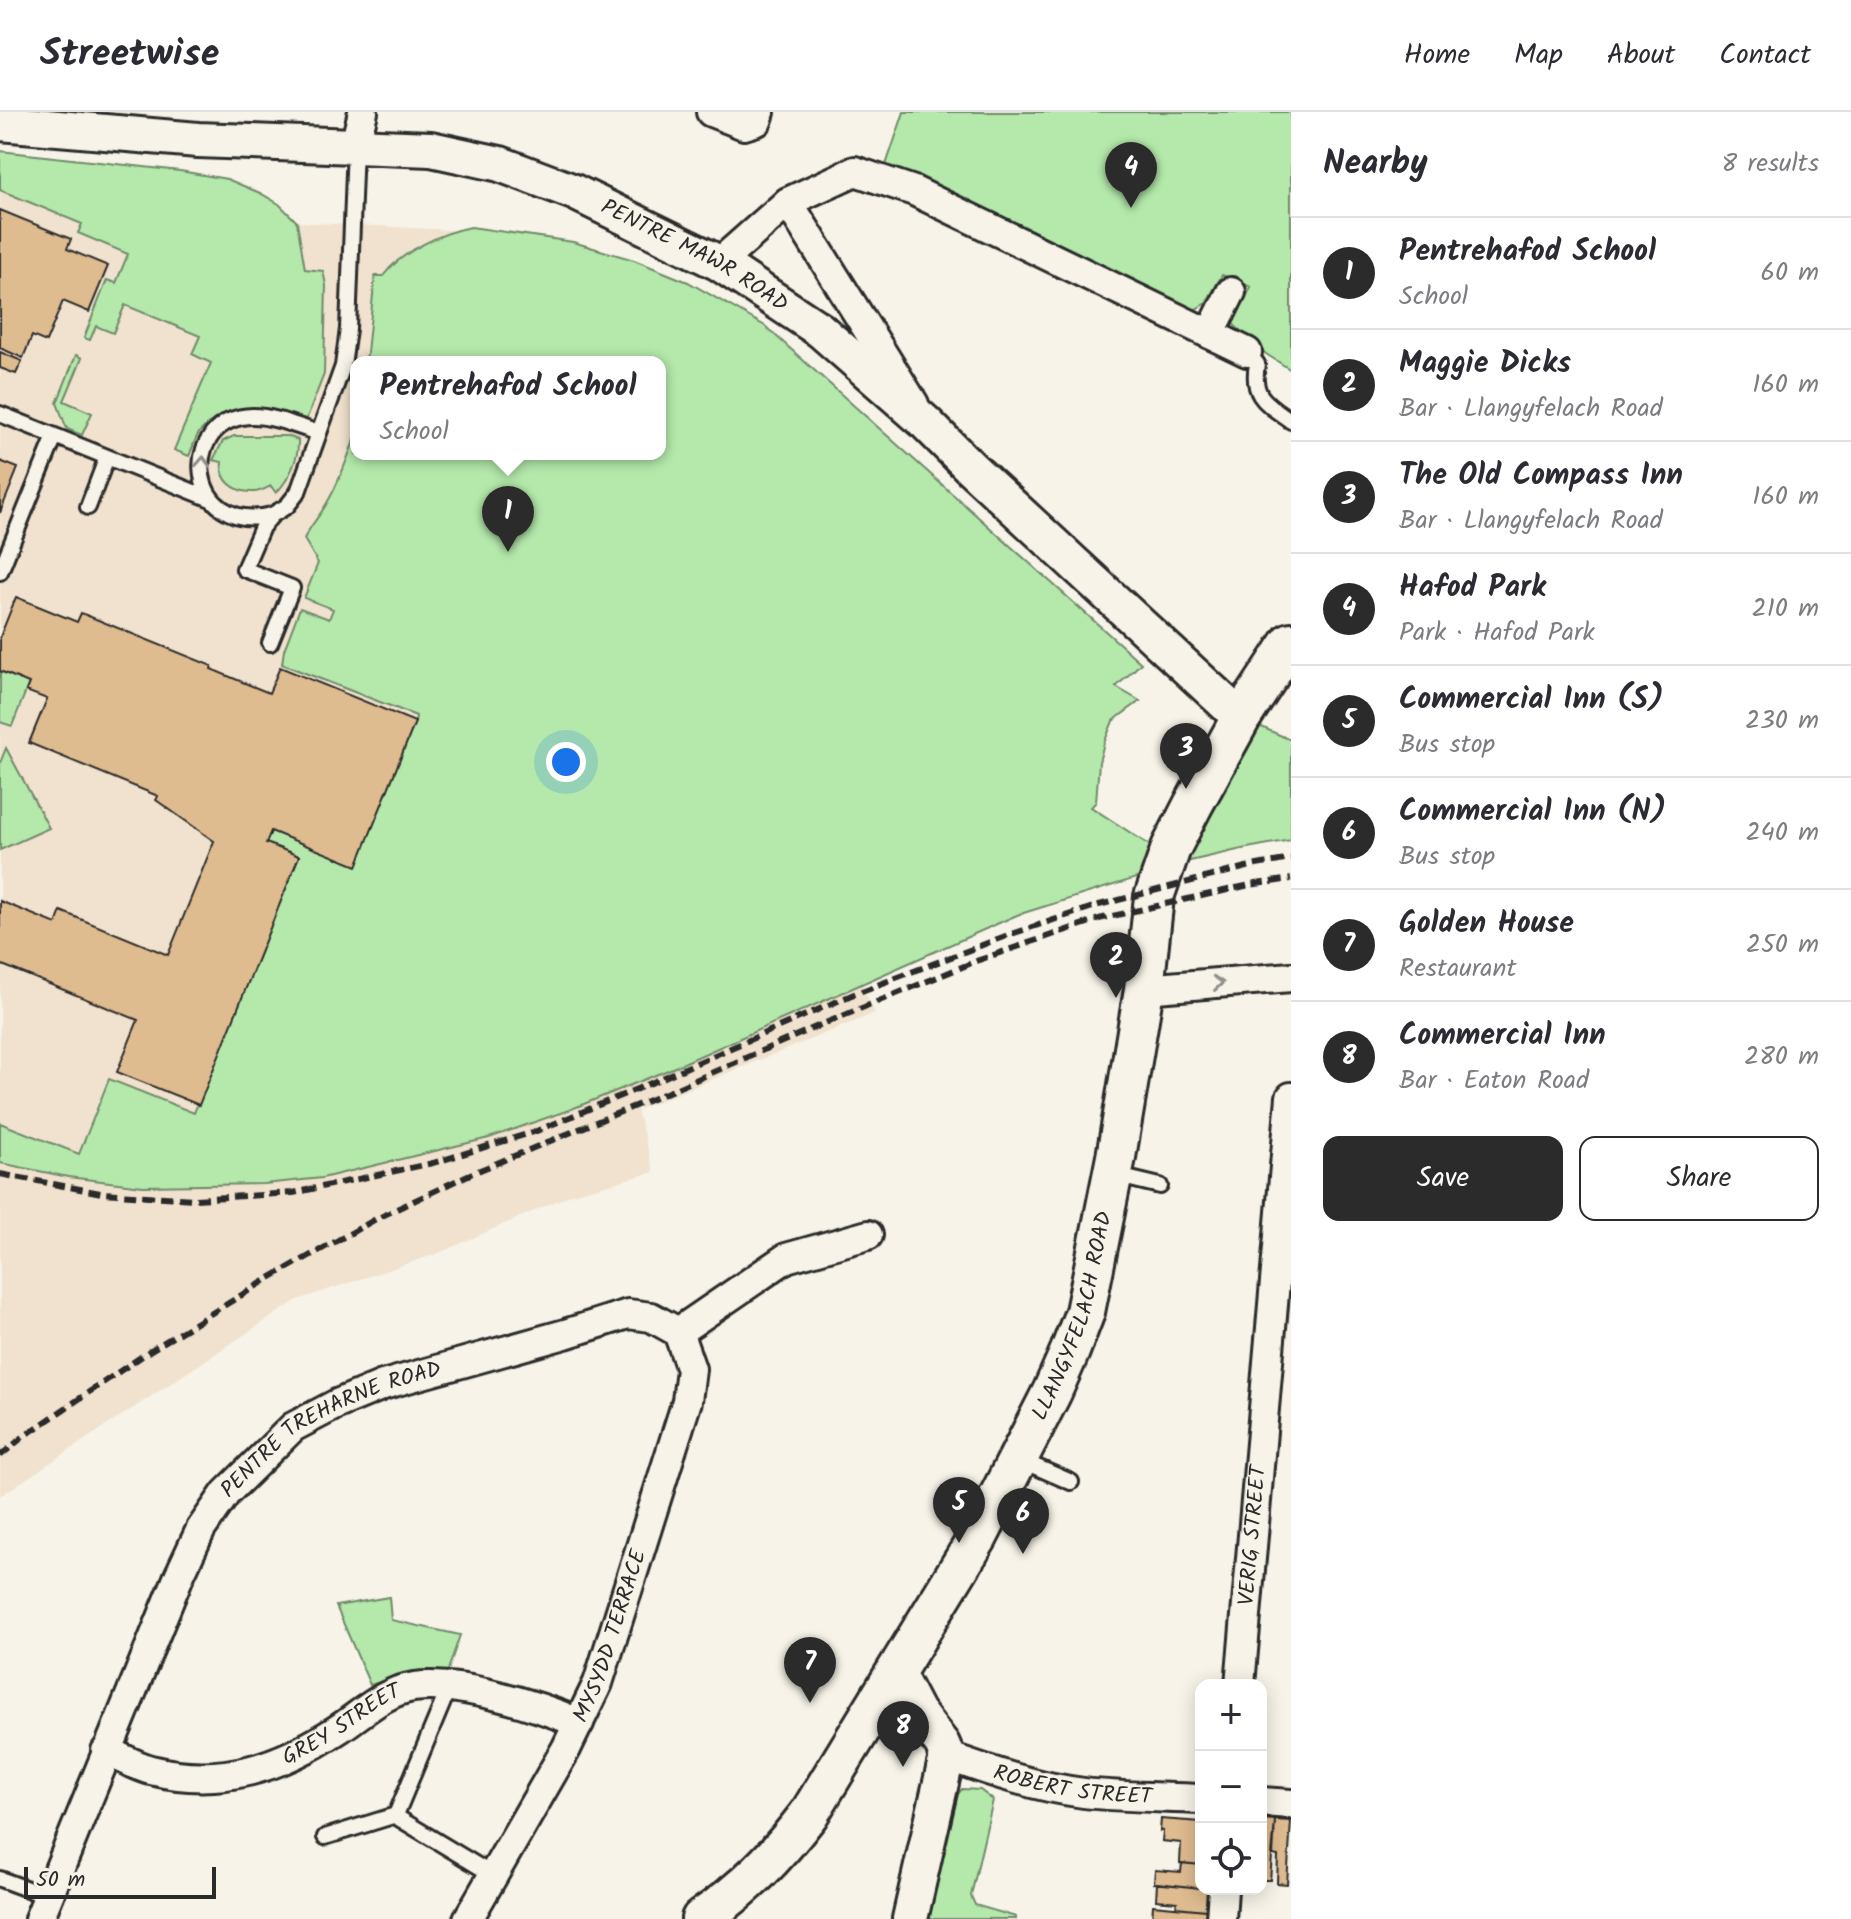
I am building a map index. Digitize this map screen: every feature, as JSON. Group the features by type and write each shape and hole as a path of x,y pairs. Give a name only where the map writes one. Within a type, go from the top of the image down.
{"main road":[{"name":"LLANGYFELACH ROAD","path":"701,1919 755,1878 809,1814 978,1537 1052,1392 1085,1312 1113,1174 1144,989 1154,897 1193,805 1241,718 1291,642"}],"street":[{"path":"355,146 363,112"},
{"path":"711,112 744,125 759,116"},
{"name":"PENTRE MAWR ROAD","path":"0,123 198,140 431,149 500,164 574,192 719,263 820,330 925,422 1241,718"},
{"path":"719,263 788,202 855,171 914,191 1247,352"},
{"path":"788,202 925,422"},
{"path":"1210,334 1231,292"},
{"path":"1144,989 1291,977"},
{"name":"VERIG STREET","path":"1241,1679 1291,1097"},
{"path":"678,1332 783,1247 868,1235"},
{"name":"PENTRE TREHARNE ROAD","path":"44,1908 106,1751 201,1529 226,1493 293,1427 383,1385 628,1314 651,1317 678,1332"},
{"name":"MYSYDD TERRACE","path":"468,1919 579,1723 598,1683 687,1401 691,1369 678,1332"},
{"path":"896,1672 917,1712 942,1744 947,1756 910,1919"},
{"name":"GREY STREET","path":"106,1751 162,1772 236,1775 299,1753 375,1702 415,1687 472,1691 579,1723"},
{"name":"ROBERT STREET","path":"947,1756 1002,1776 1043,1786 1084,1793 1195,1799"},
{"path":"1267,1802 1291,1804"},
{"path":"1221,1919 1223,1895"}],"lane":[{"path":"319,433 256,416 239,417 223,424 211,435 203,450 200,467 203,484 211,499 223,510 239,517 255,519 272,515 287,506 298,492 343,366 348,329 355,146"},
{"path":"1247,352 1257,364 1254,381 1258,392 1265,402 1291,421"},
{"path":"0,414 211,499"},
{"path":"0,572 55,436"},
{"path":"88,507 107,457"},
{"path":"270,643 292,588 244,569 262,527 272,515"},
{"path":"1113,1174 1160,1186"},
{"path":"1017,1459 1071,1482"},
{"path":"396,1815 446,1688"},
{"path":"325,1837 396,1815 493,1875"},
{"path":"0,1879 44,1908"}],"shaded area":[{"path":"0,151 227,179 279,204 298,222 453,230 471,227 573,242 634,260 688,282 765,326 1141,663 1116,687 1140,701 1113,721 1099,762 1096,802 1053,844 630,1086 861,984 875,1013 637,1110 654,1172 572,1194 439,1253 297,1300 0,1496"}],"green space":[{"path":"904,112 1291,112 1291,370 1266,354 1233,324 1251,287 1222,275 1206,303 1194,310 1058,245 884,171"},
{"path":"0,151 227,179 279,204 297,222 305,269 323,271 326,285 324,374 305,423 263,412 236,411 211,422 199,433 189,456 174,450 211,363 192,354 200,336 125,305 113,333 96,326 90,340 84,338 107,280 116,283 128,254 78,233 82,224 0,190"},
{"path":"471,227 573,242 634,260 688,282 765,326 1141,663 1116,687 1140,701 1113,721 1099,762 1096,802 1091,807 1160,852 1143,876 1017,915 668,1070 489,1138 322,1178 264,1184 143,1186 68,1177 0,1163 0,1123 79,1154 109,1079 194,1113 299,856 266,843 271,831 357,865 416,716 282,664 300,608 329,619 333,609 304,598 318,563 304,539 332,493 350,451 350,460 666,460 666,356 367,356 375,276 383,276 400,259 448,233"},
{"path":"76,355 82,358 64,401 92,413 82,435 67,429 57,403"},
{"path":"234,436 288,436 298,440 292,468 276,493 271,486 257,492 239,490 226,479 222,462 213,460 223,441"},
{"path":"0,671 29,683 12,726 0,722"},
{"path":"1241,718 1291,740 1291,840 1164,867"},
{"path":"6,748 49,828 0,850 0,763"},
{"path":"389,1597 391,1620 460,1635 447,1673 408,1675 370,1685 336,1606"},
{"path":"962,1789 980,1790 993,1800 971,1896 975,1905 1016,1919 928,1919 951,1802"}],"building":[{"path":"0,210 71,239 67,249 108,266 89,312 63,301 46,342 32,336 23,358 0,348"},
{"path":"0,352 22,361 16,374 0,368"},
{"path":"0,461 18,468 0,513"},
{"path":"16,597 77,622 81,613 212,666 211,669 269,693 280,667 415,722 357,866 271,831 266,843 299,856 199,1105 117,1072 138,1020 0,964 0,901 56,924 61,911 168,955 214,841 156,800 158,796 29,743 47,699 26,691 29,683 0,671 0,637"},
{"path":"1161,1819 1195,1822 1195,1864 1180,1863 1181,1843 1162,1841 1163,1831 1160,1831"},
{"path":"1267,1819 1275,1820 1270,1880 1267,1880"},
{"path":"1275,1820 1291,1821 1287,1884 1277,1883 1278,1856 1273,1855"},
{"path":"1182,1863 1195,1864 1195,1887 1154,1883 1155,1870 1181,1872"},
{"path":"1157,1883 1195,1887 1195,1895 1207,1895 1206,1910 1176,1907 1177,1902 1156,1900"},
{"path":"1153,1905 1206,1910 1205,1919 1152,1919"}],"railway":[{"path":"0,1174 101,1193 195,1199 293,1193 433,1163 534,1132 854,994 1011,934 1099,905 1251,866 1291,859"},
{"path":"0,1456 151,1350 268,1279 376,1219 468,1175 979,960 1099,919 1250,885 1291,879"}],"place":[{"name":"Hafod Park","path":"1131,208"},
{"name":"Pentrehafod School","path":"508,552"},
{"name":"The Old Compass Inn","path":"1186,789"},
{"name":"Maggie Dicks","path":"1116,998"},
{"name":"Commercial Inn (S)","path":"959,1543"},
{"name":"Commercial Inn (N)","path":"1023,1554"},
{"name":"Golden House","path":"810,1703"},
{"name":"Commercial Inn","path":"903,1767"}]}
